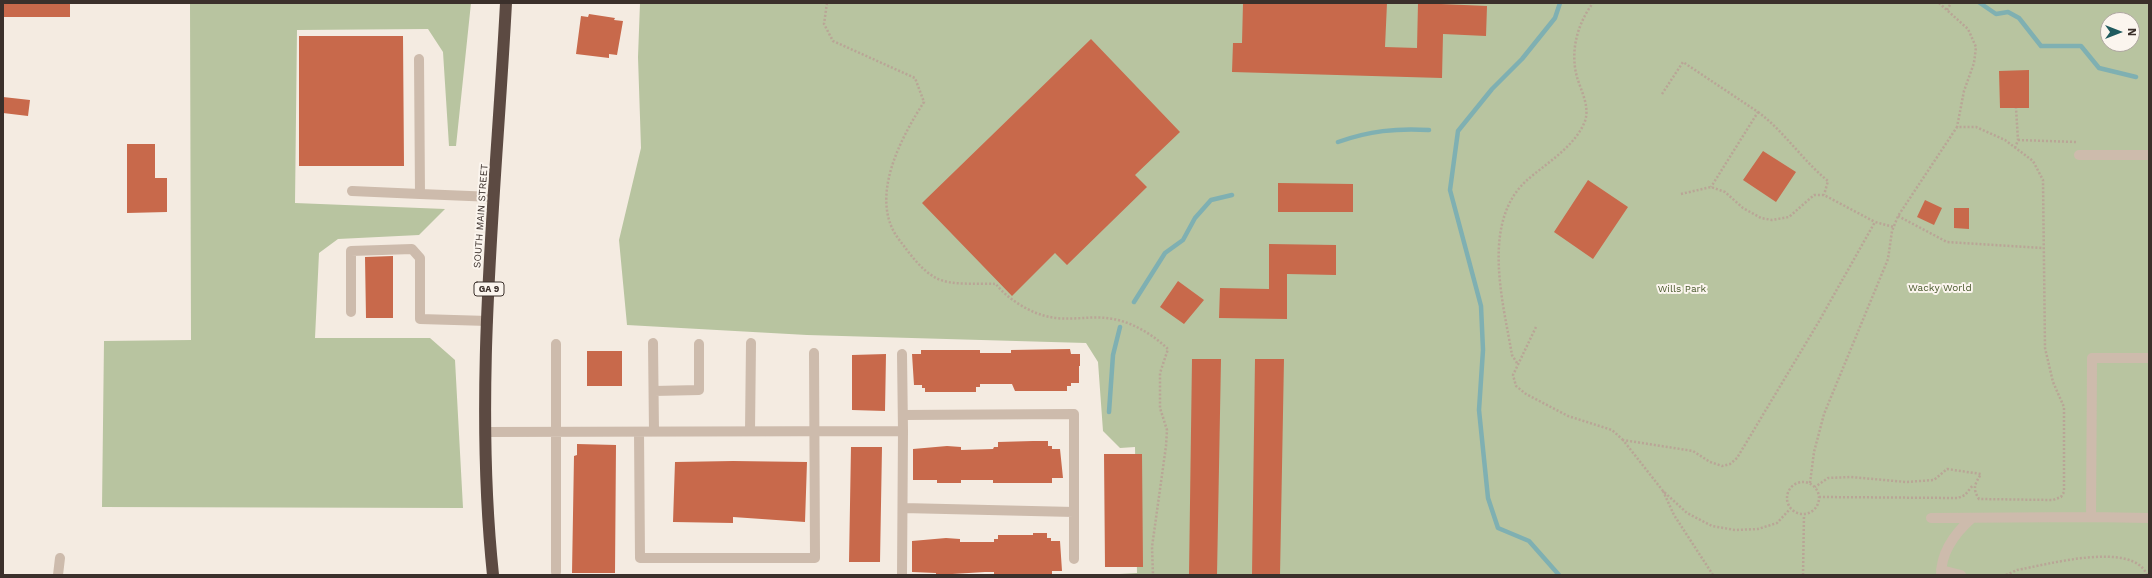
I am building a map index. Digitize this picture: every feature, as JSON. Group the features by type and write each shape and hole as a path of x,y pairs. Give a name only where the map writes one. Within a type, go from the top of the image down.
{"highway":[{"name":"SOUTH MAIN STREET","path":"492,575 486,499 488,321 506,3"}],"lane":[{"path":"419,59 420,194"},
{"path":"2080,155 2149,155"},
{"path":"352,191 494,197"},
{"path":"351,312 351,251 412,249 420,258 420,319 488,321"},
{"path":"653,343 654,431"},
{"path":"750,431 751,343"},
{"path":"556,344 556,572"},
{"path":"654,391 699,390 699,344"},
{"path":"639,432 640,558 815,558 814,353"},
{"path":"902,354 902,574"},
{"path":"2091,517 2092,358 2149,358"},
{"path":"903,415 1074,414 1074,559"},
{"path":"486,432 903,431"},
{"path":"903,508 1074,512"},
{"path":"1931,518 2149,518"},
{"path":"1961,575 1941,572 1946,549 1956,532 1972,518"},
{"path":"58,575 60,558"}],"path":[{"path":"826,3 824,24 832,41 915,78 924,102 906,129 890,172 886,199 893,230 907,251 923,269 936,278 952,283 996,284 1004,295 1014,302 1050,317 1106,318 1134,325 1158,340 1168,349 1160,373 1160,408 1167,430 1152,547 1153,575"},
{"path":"1517,363 1512,355 1500,281 1501,226 1505,210 1513,196 1525,182 1550,162 1574,139 1585,121 1586,102 1577,77 1574,56 1579,30 1593,3"},
{"path":"1810,483 1814,452 1824,414 1888,260 1894,226 1898,216 1957,127 1964,91 1974,64 1976,47 1968,30 1939,3"},
{"path":"1947,10 1951,3"},
{"path":"1662,94 1683,62 1770,121 1788,142 1828,181 1824,196"},
{"path":"2015,148 2018,140 2016,108"},
{"path":"1711,187 1758,112"},
{"path":"1957,127 1976,127 2005,140 2033,161 2043,180 2045,348 2053,382 2064,407 2064,492 2061,497 2053,500 1979,499 1975,492 1974,485"},
{"path":"1681,194 1711,187 1725,192 1743,208 1761,218 1772,220 1789,217 1814,196 1824,196 1875,222 1894,226"},
{"path":"1898,216 1947,242 2043,248"},
{"path":"1624,440 1693,451 1710,462 1722,466 1730,464 1738,458 1818,323 1875,222"},
{"path":"1536,327 1517,363 1513,375 1516,386 1568,416 1612,430 1624,440 1663,491 1686,513 1712,526 1735,530 1758,529 1777,523 1790,509"},
{"path":"1815,487 1828,478 1851,477 1906,482 1934,480 1947,469 1981,474 1965,495 1958,498 1819,497"},
{"path":"1799,482 1810,483 1815,487 1819,497 1817,507 1809,514 1804,515 1790,509 1786,499 1790,488 1799,482"},
{"path":"1663,491 1674,515 1713,575"},
{"path":"1803,575 1804,515"},
{"path":"2006,575 2017,570 2106,555 2131,559 2145,571 2147,575"}],"green space":[{"path":"190,3 471,3 456,146 449,146 443,52 428,29 297,30 295,203 445,209 419,235 338,239 319,253 315,338 430,338 455,360 463,508 102,507 104,341 191,340"},
{"name":"Wills Park","path":"640,3 2149,3 2149,575 1102,575 1137,573 1135,447 1120,448 1103,431 1098,362 1086,343 807,335 627,325 619,240 641,148 638,57"}],"building":[{"path":"3,3 70,3 70,17 3,17"},
{"path":"1243,3 1387,3 1385,47 1417,48 1418,3 1487,6 1486,36 1443,34 1442,78 1232,72 1233,43 1242,43"},
{"path":"589,14 615,18 614,20 623,21 617,55 609,54 609,58 576,54 581,16 588,17"},
{"path":"299,36 403,36 404,166 299,166"},
{"path":"1091,39 1180,132 1135,175 1147,187 1067,265 1055,253 1012,296 922,203"},
{"path":"2029,70 2029,108 2000,108 1999,71"},
{"path":"3,97 30,100 28,116 3,113"},
{"path":"127,144 155,144 155,178 167,178 167,212 127,213"},
{"path":"1763,151 1796,172 1776,202 1743,180"},
{"path":"1588,180 1628,207 1593,259 1554,232"},
{"path":"1278,183 1353,184 1353,212 1278,212"},
{"path":"1925,200 1942,208 1934,225 1917,217"},
{"path":"1954,208 1969,208 1969,229 1954,228"},
{"path":"1269,244 1336,245 1336,275 1287,274 1287,319 1219,318 1220,288 1269,289"},
{"path":"393,256 393,318 366,318 365,257"},
{"path":"1178,281 1204,300 1184,324 1160,307"},
{"path":"1070,349 1071,354 1080,354 1079,383 1071,383 1071,386 1067,386 1067,391 1015,391 1012,384 980,384 980,387 976,387 976,392 925,392 925,388 922,388 922,385 914,385 912,354 921,354 921,350 980,350 980,353 1011,353 1011,350"},
{"path":"587,351 622,351 622,386 587,386"},
{"path":"886,354 885,411 852,410 852,355"},
{"path":"1192,359 1221,359 1217,575 1189,575"},
{"path":"1255,359 1284,359 1280,575 1252,575"},
{"path":"1048,441 1048,446 1052,446 1052,449 1060,449 1063,478 1052,478 1052,483 993,483 993,480 961,480 961,483 937,483 937,480 913,480 913,449 947,446 961,447 961,450 993,449 994,447 998,447 998,442"},
{"path":"577,444 616,445 615,573 572,573 574,456 577,455"},
{"path":"851,447 882,447 880,562 849,562"},
{"path":"1104,454 1142,454 1143,567 1105,567"},
{"path":"675,462 807,462 805,522 733,517 733,523 673,522"},
{"path":"1033,533 1047,533 1047,538 1051,538 1051,541 1060,541 1062,571 1052,571 1052,575 994,575 994,572 985,572 936,575 936,573 912,572 912,541 946,538 960,539 960,542 994,542 994,539 998,539 998,535 1033,535"}],"waterway":[{"path":"1559,575 1529,541 1498,528 1488,498 1479,410 1483,350 1481,306 1450,190 1458,131 1492,89 1522,59 1555,18 1560,3"},
{"path":"1980,3 1996,14 2008,12 2019,18 2041,46 2081,46 2099,68 2136,77"},
{"path":"1338,142 1361,135 1383,131 1405,129 1429,130"},
{"path":"1134,302 1165,253 1183,240 1195,218 1211,200 1232,195"},
{"path":"1109,412 1113,355 1120,327"}],"park label":[{"name":"Wacky World","path":"1940,288"}]}
